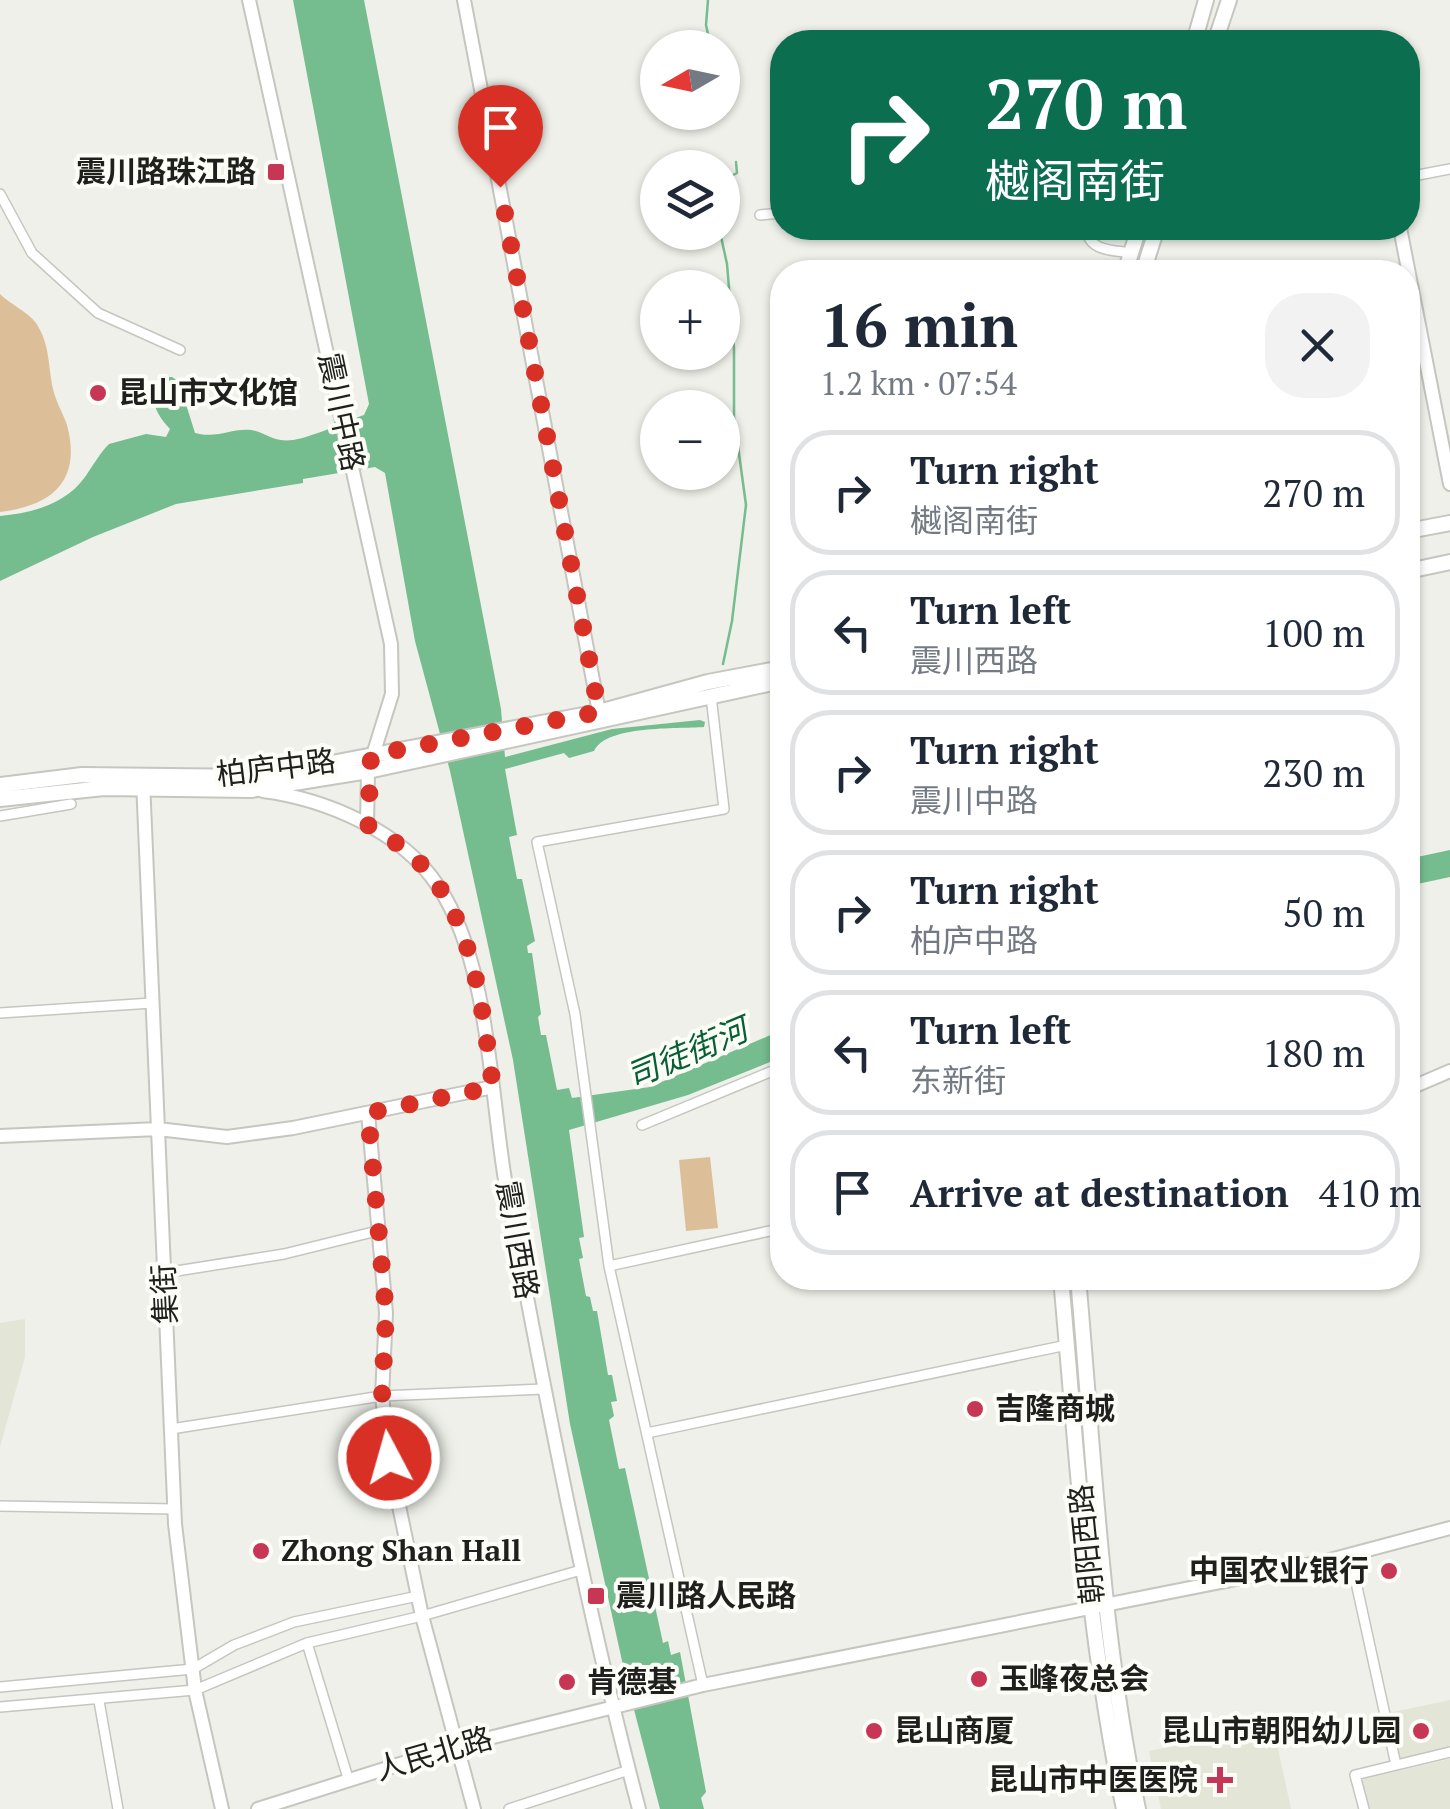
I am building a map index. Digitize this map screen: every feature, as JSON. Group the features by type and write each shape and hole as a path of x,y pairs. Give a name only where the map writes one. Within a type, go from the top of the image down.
{"main road":[{"path":"1197,30 1206,0"},
{"path":"1219,30 1229,0"},
{"path":"1130,260 1136,240"},
{"path":"1420,528 1450,522"},
{"path":"1420,568 1450,562"},
{"name":"柏庐中路","path":"529,730 708,682 770,670"},
{"name":"柏庐中路","path":"0,785 82,775 251,790 406,754 770,684"},
{"name":"柏庐中路","path":"0,799 370,763"},
{"name":"朝阳西路","path":"1062,1290 1100,1605 1138,1809"},
{"name":"朝阳西路","path":"1079,1290 1108,1736 1124,1809"}],"street":[{"name":"震川中路","path":"249,0 391,644 392,694 370,763 368,825"},
{"path":"464,0 599,712"},
{"path":"1420,175 1450,169"},
{"path":"0,194 32,253 98,313 180,350"},
{"path":"760,215 770,214"},
{"path":"1089,240 1096,247 1132,253"},
{"path":"1420,330 1450,484"},
{"path":"702,1686 609,1266 575,1014 537,842 724,810 711,696"},
{"name":"集街","path":"143,783 175,1509 196,1690 222,1809"},
{"name":"震川西路","path":"251,790 290,795 368,825 408,852 438,885 468,942 505,1180 544,1390 581,1570 639,1809"},
{"path":"0,816 71,804"},
{"path":"0,1013 152,1003"},
{"path":"1420,1084 1450,1071"},
{"path":"642,1125 770,1072"},
{"path":"0,1136 158,1129 227,1137 293,1128 493,1087"},
{"path":"368,1113 386,1313 382,1396 389,1458 422,1616 474,1809"},
{"path":"609,1266 770,1231"},
{"path":"164,1272 284,1254 377,1232"},
{"path":"647,1433 1067,1345"},
{"path":"171,1428 382,1396 544,1390"},
{"path":"0,1506 175,1509"},
{"name":"人民北路","path":"258,1809 457,1746 702,1686 1350,1554 1450,1528"},
{"path":"1350,1554 1396,1765"},
{"path":"0,1707 196,1690 307,1642 422,1616 581,1570"},
{"path":"0,1687 193,1669 268,1630 418,1596"},
{"path":"307,1642 348,1778"},
{"path":"99,1701 118,1809"},
{"path":"1364,1809 1355,1775 1450,1752"},
{"path":"509,1809 629,1770"}],"shaded area":[{"path":"293,0 364,0 501,709 505,757 612,729 705,722 704,727 627,733 601,743 594,751 569,758 564,753 505,769 517,835 509,837 535,941 527,946 528,953 532,953 541,1014 538,1017 541,1035 546,1035 557,1090 569,1088 572,1098 650,1087 770,1035 770,1062 688,1095 569,1130 584,1237 579,1238 583,1258 579,1259 586,1296 590,1297 593,1311 597,1311 608,1375 612,1375 617,1401 611,1402 614,1416 609,1420 619,1469 625,1468 663,1643 668,1641 671,1655 680,1652 706,1792 701,1798 704,1809 660,1809 626,1679 570,1424 513,1060 450,771 415,641 385,473 375,467 176,504 93,537 0,581 0,516 35,510 68,494 109,444 146,434 166,437 170,429 160,417 154,398 163,377 179,382 195,433 251,430 289,440 364,415 369,404"},
{"path":"0,294 41,331 53,389 71,445 66,476 59,487 35,504 0,512"},
{"path":"1450,850 1450,877 1420,883 1420,856"},
{"path":"710,1157 718,1228 686,1231 679,1160"},
{"path":"25,1319 25,1357 0,1447 0,1323"},
{"name":"昆山市朝阳幼儿园","path":"1450,1700 1450,1749 1399,1760 1389,1713"},
{"name":"昆山市中医医院","path":"1273,1725 1291,1809 1161,1809 1149,1751"},
{"path":"1450,1759 1450,1809 1368,1809 1361,1780"}],"waterway":[{"path":"707,30 708,0"},
{"path":"723,664 746,505 734,417 734,348 724,250"}],"place":[{"name":"震川路珠江路","path":"276,172"},
{"name":"昆山市文化馆","path":"98,393"},
{"name":"吉隆商城","path":"975,1409"},
{"name":"Zhong Shan Hall","path":"261,1551"},
{"name":"中国农业银行","path":"1389,1571"},
{"name":"震川路人民路","path":"596,1596"},
{"name":"玉峰夜总会","path":"979,1679"},
{"name":"肯德基","path":"567,1682"},
{"name":"昆山商厦","path":"874,1731"},
{"name":"昆山市朝阳幼儿园","path":"1421,1731"},
{"name":"昆山市中医医院","path":"1220,1780"}],"route":[{"path":"389,1458 382,1396 386,1313 368,1113 493,1087 468,942 438,885 408,852 368,825 371,755 599,712 500,187"}],"water label":[{"name":"司徒街河","path":"687,1053"}]}
